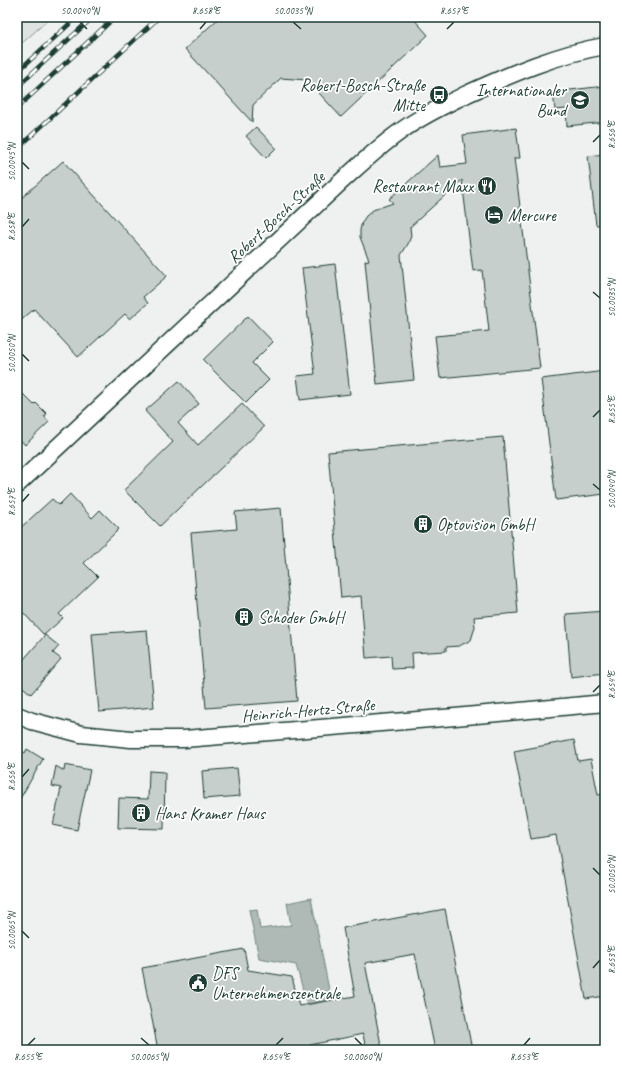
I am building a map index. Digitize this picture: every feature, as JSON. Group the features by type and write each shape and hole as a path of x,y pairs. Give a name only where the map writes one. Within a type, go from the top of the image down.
{"street":[{"name":"Robert-Bosch-Straße","path":"17,485 345,178 401,131 418,119 445,105 521,71 561,57 605,46"},
{"name":"Heinrich-Hertz-Straße","path":"17,715 32,721 81,734 131,739 184,739 605,703"}],"shaded area":[{"path":"17,17 51,17 17,48"},
{"path":"51,17 605,17 605,1050 17,1050 17,50"},
{"path":"311,898 331,1000 307,1004 296,965 259,958 249,910 257,909 260,929 291,925 287,903"}],"building":[{"path":"220,17 412,17 428,35 341,117 307,80 281,78 253,105 252,122 185,49"},
{"name":"Internationaler Bund","path":"605,86 605,122 567,126 566,109 555,110 553,92"},
{"path":"256,127 276,148 266,158 246,136"},
{"path":"516,128 520,158 514,158 540,368 440,378 435,336 489,331 482,270 473,271 462,180 410,227 411,236 401,255 414,380 377,384 365,261 369,260 360,237 362,222 373,210 393,203 389,199 438,155 440,167 467,164 463,135"},
{"path":"605,154 605,224 596,225 588,156"},
{"path":"63,161 167,276 143,297 148,303 130,319 125,314 78,357 34,309 17,324 17,202"},
{"path":"335,264 350,394 300,400 297,376 315,374 302,268"},
{"path":"248,316 273,342 252,363 269,380 246,403 203,360"},
{"path":"605,371 605,494 556,500 541,379"},
{"path":"179,381 199,404 178,423 198,445 242,404 264,427 160,526 124,490 173,442 145,411"},
{"path":"17,388 34,405 36,403 47,414 44,416 49,422 25,445 17,436"},
{"name":"Optovision GmbH","path":"503,437 518,613 474,617 475,627 471,640 459,646 446,647 446,651 412,653 413,668 392,669 391,656 366,658 361,596 341,598 328,452"},
{"path":"70,494 92,518 100,510 119,529 84,563 98,577 59,614 63,618 44,635 17,606 17,531 52,499 59,505"},
{"name":"Schoder GmbH","path":"281,508 297,701 206,708 191,533 237,529 235,512"},
{"path":"605,611 605,673 571,677 566,614"},
{"path":"147,630 154,707 99,712 92,634"},
{"path":"45,635 59,646 53,653 61,659 31,694 17,682 17,667"},
{"path":"574,740 578,761 591,759 598,795 605,794 605,996 586,999 556,835 531,839 514,751"},
{"path":"17,748 25,753 27,749 43,759 17,804"},
{"path":"65,765 90,770 77,830 53,825 61,788 52,786 56,766 64,771"},
{"path":"237,768 240,796 204,799 202,771"},
{"name":"Hans Kramer Haus","path":"149,771 165,772 164,829 118,828 119,798 148,799"},
{"name":"DFS Unternehmenszentrale","path":"445,909 472,1050 435,1050 415,954 365,963 382,1050 366,1050 363,1034 310,1045 310,1050 158,1050 142,968 244,949 248,970 292,977 299,1006 355,996 343,928"}],"railway":[{"path":"17,72 77,17"},
{"path":"17,87 93,17"},
{"path":"17,108 115,17"},
{"path":"17,149 159,17"}],"place":[{"name":"Robert-Bosch-Straße Mitte","path":"439,95"},
{"name":"Internationaler Bund","path":"580,100"},
{"name":"Restaurant Maxx","path":"487,186"},
{"name":"Mercure","path":"494,215"},
{"name":"Optovision GmbH","path":"423,524"},
{"name":"Schoder GmbH","path":"244,617"},
{"name":"Hans Kramer Haus","path":"141,813"},
{"name":"DFS Unternehmenszentrale","path":"198,983"}]}
